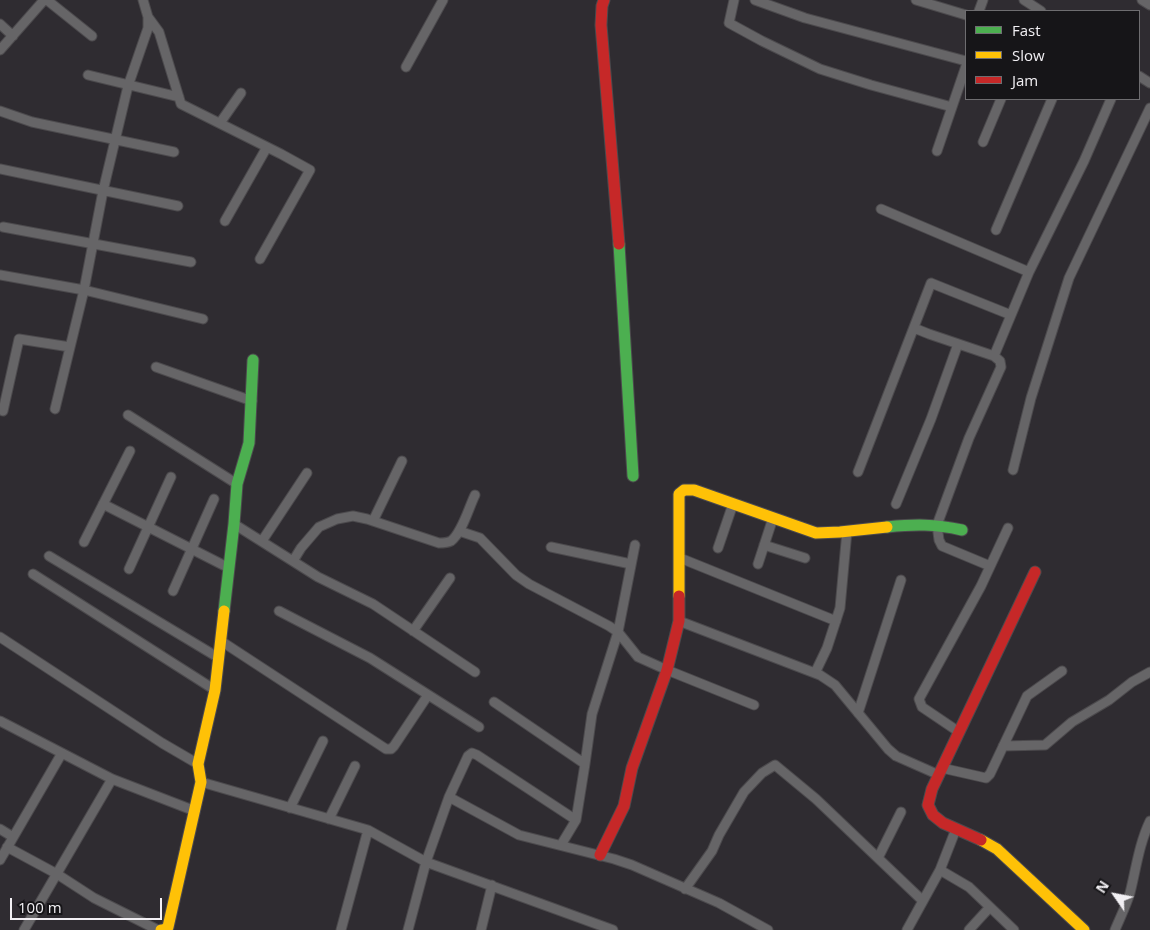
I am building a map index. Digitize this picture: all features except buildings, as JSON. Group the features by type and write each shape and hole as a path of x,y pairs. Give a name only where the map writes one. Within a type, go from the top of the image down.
{"street":[{"path":"0,50 46,0 92,36"},
{"path":"54,409 84,290 103,191 128,86 148,28 148,16 143,0"},
{"path":"406,67 443,0"},
{"path":"604,0 601,25 621,263 633,476"},
{"path":"734,0 729,23 762,41 820,69 952,107"},
{"path":"755,0 805,18 965,60"},
{"path":"916,0 965,15"},
{"path":"1024,0 1038,10"},
{"path":"1142,0 1150,5"},
{"path":"148,16 160,32 181,104 310,170 260,259"},
{"path":"0,24 13,36"},
{"path":"937,151 965,69"},
{"path":"88,75 179,97"},
{"path":"220,123 242,93"},
{"path":"983,142 1001,100"},
{"path":"996,230 1052,100"},
{"path":"994,356 1029,272 1084,161 1111,100"},
{"path":"1013,470 1031,398 1069,278 1150,108"},
{"path":"0,111 32,122 174,152"},
{"path":"225,221 267,147"},
{"path":"0,169 178,206"},
{"path":"881,209 1029,272"},
{"path":"3,227 191,262"},
{"path":"0,275 84,290 203,319"},
{"path":"858,472 931,283 1011,315"},
{"path":"914,328 994,356 1000,361 1001,367 969,438 937,524 939,540 942,546 990,566"},
{"path":"3,411 19,339 70,347"},
{"path":"896,504 931,419 958,344"},
{"path":"7,847 94,898 161,930 168,927 201,782 198,764 215,690 238,484 249,443 253,360"},
{"path":"156,367 252,401"},
{"path":"128,415 238,484"},
{"path":"84,542 130,451"},
{"path":"373,521 402,461"},
{"path":"262,541 307,473"},
{"path":"129,569 171,477"},
{"path":"600,855 624,806 632,768 667,670 679,621 680,494 684,490 694,490 816,533 912,524 937,524 962,530"},
{"path":"293,561 319,527 338,519 353,516 439,543 446,543 459,530 475,495"},
{"path":"173,591 214,499"},
{"path":"103,504 229,568"},
{"path":"718,548 733,504"},
{"path":"758,564 773,518"},
{"path":"234,524 318,577 372,604 475,672"},
{"path":"959,732 922,707 919,700 981,586 1008,528"},
{"path":"459,530 480,538 516,575 529,584 618,632 638,657 754,705"},
{"path":"815,673 840,608 847,531"},
{"path":"764,545 805,558"},
{"path":"561,845 576,820 592,714 618,632 634,546"},
{"path":"551,547 631,564"},
{"path":"49,556 219,658"},
{"path":"680,558 836,621"},
{"path":"1035,572 932,789 928,805 933,815 943,823 988,842 1084,930"},
{"path":"33,574 215,690"},
{"path":"413,631 450,578"},
{"path":"858,713 901,580"},
{"path":"279,611 370,658 479,727"},
{"path":"679,621 820,675 835,685 888,749 896,756 940,772 986,778 990,774 1027,696 1062,671"},
{"path":"0,637 162,744 198,764"},
{"path":"221,641 386,749 391,749 394,746 428,695"},
{"path":"1003,746 1045,745 1072,722 1150,672"},
{"path":"494,702 585,764"},
{"path":"1,723 112,779 195,811"},
{"path":"290,808 323,741"},
{"path":"0,860 62,753"},
{"path":"408,930 426,862 449,797 468,756 472,753 576,820"},
{"path":"685,889 712,851 718,835 744,792 762,773 775,765 816,799 923,901"},
{"path":"329,819 355,766"},
{"path":"24,930 112,779"},
{"path":"201,782 368,830 426,862 612,930"},
{"path":"449,797 519,835 614,858 719,903 768,930"},
{"path":"878,858 901,812"},
{"path":"1115,930 1129,896 1140,847 1150,821"},
{"path":"0,829 13,837"},
{"path":"907,930 940,870 956,829"},
{"path":"341,930 368,830"},
{"path":"940,870 969,887 1014,930"},
{"path":"481,930 492,885"},
{"path":"969,930 990,907"}],"traffic: fast":[{"path":"619,244 633,476"},
{"path":"224,611 237,484 249,443 253,360"},
{"path":"887,527 925,525 962,530"}],"traffic: slow":[{"path":"679,596 679,494 684,490 694,490 816,533 887,527"},
{"path":"161,930 168,927 201,782 198,764 215,690 224,611"},
{"path":"981,840 997,849 1084,930"}],"traffic: jam":[{"path":"604,0 601,25 619,244"},
{"path":"981,840 943,823 933,815 928,805 932,789 1035,572"},
{"path":"600,855 624,806 632,768 667,670 679,621 679,596"}]}
